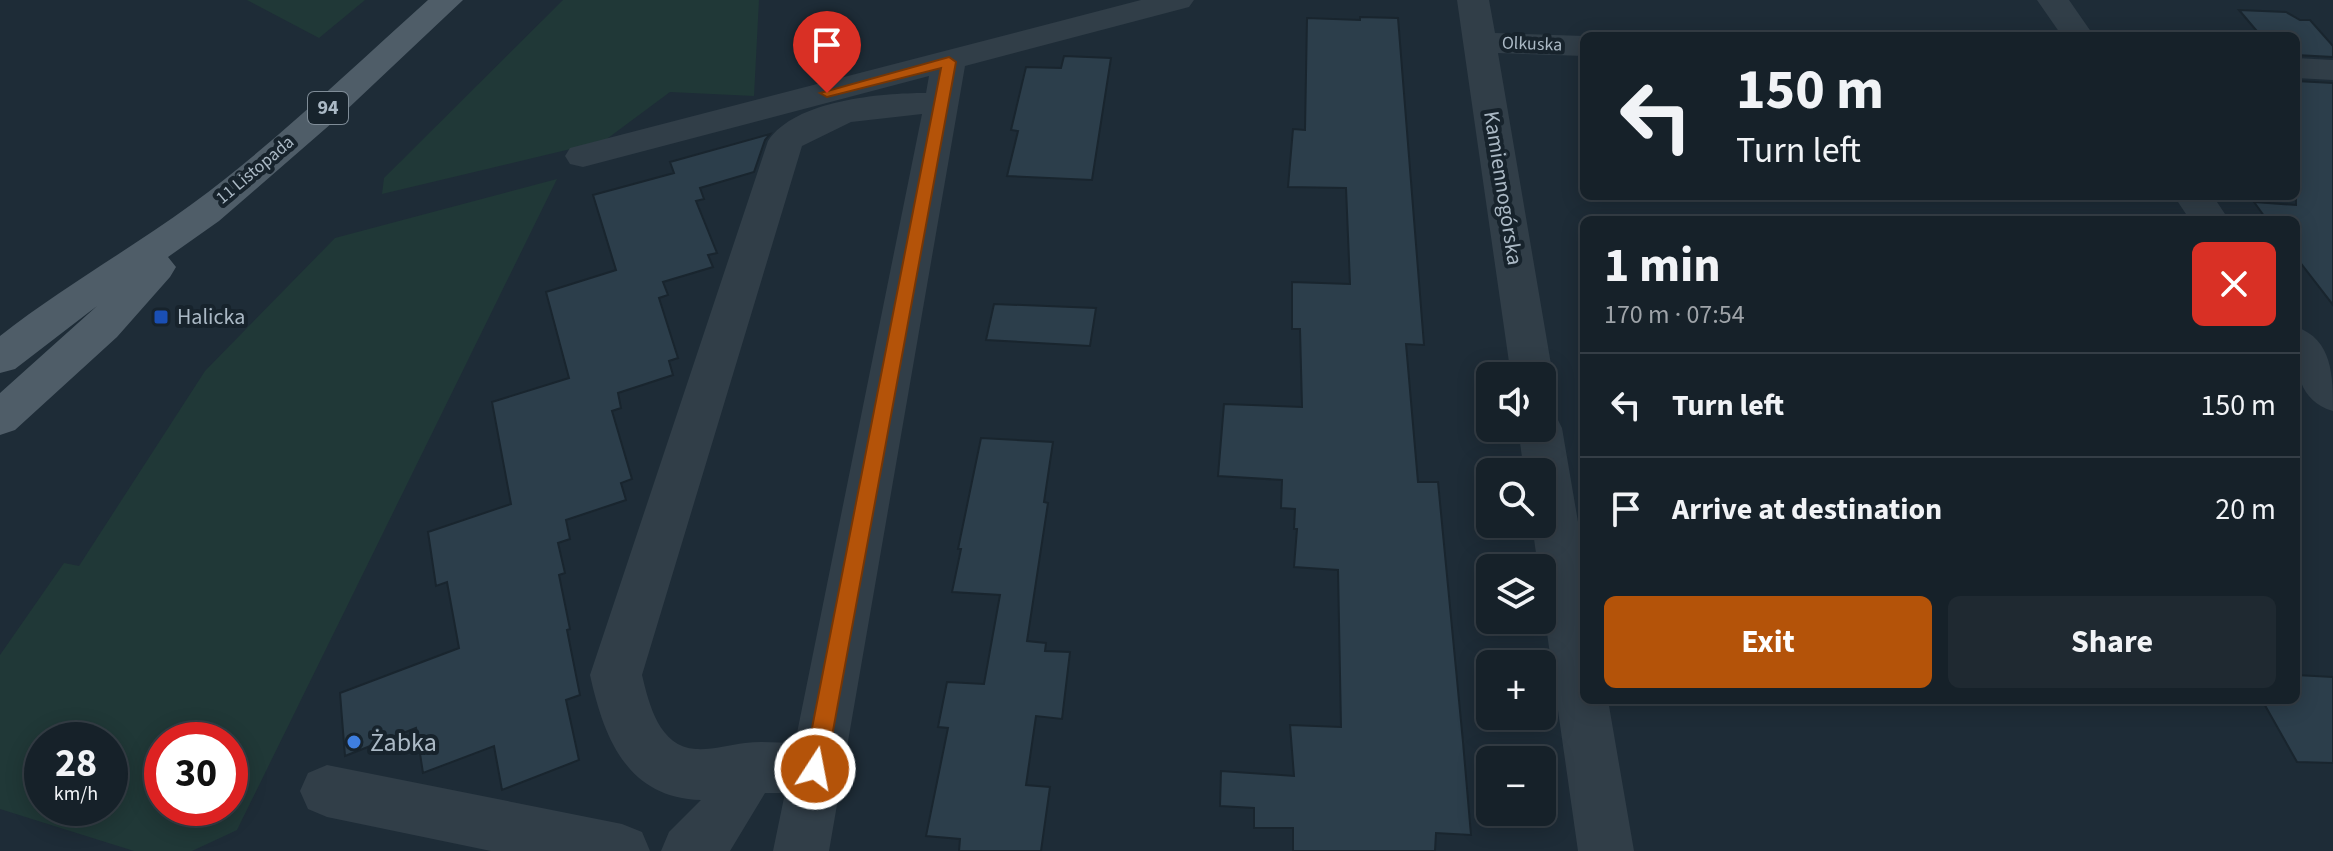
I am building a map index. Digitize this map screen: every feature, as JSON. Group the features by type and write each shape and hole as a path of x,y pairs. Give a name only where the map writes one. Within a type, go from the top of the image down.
{"main road":[{"name":"11 Listopada","path":"0,358 49,319 206,212 328,108 447,0"},
{"name":"11 Listopada","path":"0,418 102,327 206,212"}],"street":[{"path":"815,769 749,768 696,775 674,770 651,756 637,741 625,716 616,675 786,141 800,130 821,121 945,83 1178,0"},
{"name":"Kamiennogórska","path":"1473,0 1530,362"},
{"path":"2053,0 2075,32"},
{"name":"Olkuska","path":"1480,43 1580,46"},
{"path":"2300,68 2333,70"},
{"path":"583,156 945,83"},
{"path":"801,851 945,83"},
{"path":"2300,348 2333,395"},
{"path":"1542,442 1580,684"},
{"path":"1583,704 1606,851"},
{"path":"689,851 709,837 727,812 749,768"},
{"path":"327,791 622,851"}],"green space":[{"path":"247,0 365,0 319,38"},
{"path":"563,0 759,0 754,96 670,92 604,141 382,194 384,178"},
{"path":"557,179 248,808 248,722 144,722 144,826 239,826 237,830 192,851 134,851 54,826 128,826 128,722 24,722 24,817 0,809 0,655 64,563 79,566 205,371 335,238"}],"building":[{"path":"2239,10 2286,12 2300,20 2310,20 2333,46 2333,57 2300,55 2300,32 2258,32"},
{"path":"1360,17 1398,18 1424,345 1406,344 1418,482 1438,482 1471,835 1436,833 1435,851 1293,851 1293,828 1254,828 1254,808 1220,806 1221,771 1294,776 1290,725 1341,727 1338,570 1294,567 1295,509 1281,508 1282,480 1218,476 1224,404 1302,407 1300,329 1292,329 1292,282 1350,284 1346,188 1288,187 1293,129 1305,130 1307,18 1360,20"},
{"path":"1064,56 1111,58 1092,180 1007,176 1018,131 1011,130 1026,67 1061,68"},
{"path":"2300,81 2333,83 2333,305 2300,262 2300,216 2264,216 2254,202 2296,205 2296,200 2300,200"},
{"path":"770,134 754,172 700,188 704,199 696,201 717,253 708,255 713,267 663,282 668,295 659,298 678,358 669,361 673,375 618,393 621,408 612,411 632,479 621,483 626,500 566,520 570,539 558,543 565,573 559,575 580,695 566,700 579,760 502,790 494,746 423,773 416,728 345,756 340,693 459,648 447,582 436,586 428,532 511,504 492,402 569,378 546,292 616,270 593,195 674,173 670,162"},
{"path":"994,304 1096,308 1090,346 986,340"},
{"path":"981,438 1053,442 1044,502 1048,503 1027,641 1046,643 1045,651 1070,652 1062,719 1036,716 1026,785 1050,787 1041,851 959,851 960,839 926,836 948,728 938,727 947,682 984,684 1000,595 952,592"},
{"path":"2300,675 2333,677 2333,763 2297,762 2264,704 2300,704"}],"place":[{"name":"Halicka","path":"161,317"},
{"name":"Żabka","path":"354,742"}],"route":[{"path":"815,769 949,62 827,93"}]}
